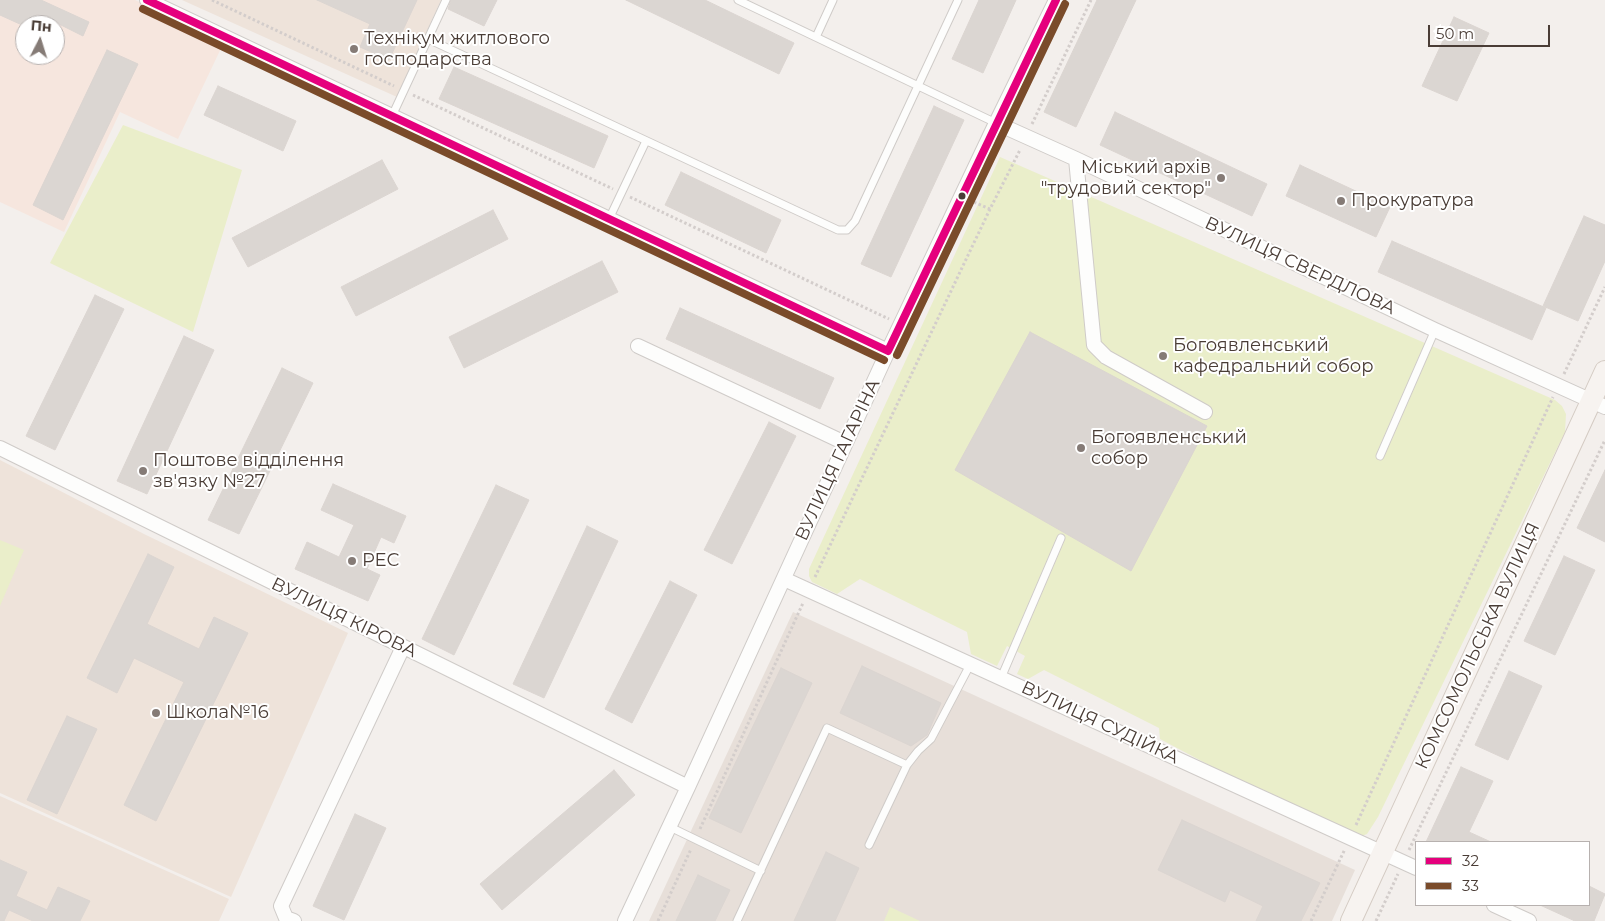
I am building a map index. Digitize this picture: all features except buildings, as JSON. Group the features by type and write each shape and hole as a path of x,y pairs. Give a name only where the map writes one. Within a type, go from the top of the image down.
{"street":[{"path":"147,0 888,351"},
{"name":"ВУЛИЦЯ ГАГАРІНА","path":"625,921 888,351 1056,0"},
{"name":"ВУЛИЦЯ СВЕРДЛОВА","path":"996,123 1076,159 1435,330 1598,403"},
{"path":"1076,159 1094,345 1106,357 1205,412"},
{"path":"638,346 846,443"},
{"name":"КОМСОМОЛЬСЬКА ВУЛИЦЯ","path":"1351,921 1598,403 1605,371"},
{"name":"ВУЛИЦЯ КІРОВА","path":"0,448 688,787"},
{"name":"ВУЛИЦЯ СУДІЙКА","path":"784,579 1410,865"},
{"path":"294,921 286,918 281,906 403,647"},
{"path":"1496,906 1529,921"}],"lane":[{"path":"392,116 446,0"},
{"path":"738,0 996,123"},
{"path":"816,37 833,0"},
{"path":"428,39 838,230 847,230 855,221 958,0"},
{"path":"609,219 646,141"},
{"path":"1380,456 1435,330"},
{"path":"1001,678 1061,538"},
{"path":"870,845 906,765 931,739 971,663"},
{"path":"737,921 827,728 906,765"},
{"path":"670,827 761,870"}],"path":[{"path":"212,0 901,324"},
{"path":"658,921 809,590 1091,0"},
{"path":"1311,921 1605,287"},
{"path":"1421,841 1605,440"},
{"path":"1376,921 1410,865"}],"shaded area":[{"path":"0,0 135,0 224,42 178,139 120,112 64,232 0,202"},
{"name":"Технікум житлового господарства","path":"182,0 441,0 397,97"},
{"name":"Школа№16","path":"0,460 144,534 348,633 231,897 0,793"},
{"path":"793,612 1355,870 1332,921 649,921"},
{"path":"0,796 229,899 219,921 0,921"}],"green space":[{"path":"123,125 242,170 193,332 50,263"},
{"path":"1000,157 1555,400 1562,406 1566,414 1565,432 1378,817 1367,834 1359,837 1339,834 1160,739 1159,728 1044,670 1028,679 1017,674 1025,656 1007,646 997,666 971,654 967,632 860,579 837,594 812,582 809,576 809,569"},
{"path":"0,540 24,550 0,606"},
{"path":"890,907 920,921 884,921"}],"transit line":[{"name":"32","path":"147,0 888,351"},
{"name":"32","path":"888,351 1056,0"},
{"name":"33","path":"897,355 1065,4"},
{"name":"33","path":"143,9 884,360"}],"place":[{"name":"Технікум житлового господарства","path":"354,49"},
{"name":"Міський архів \"трудовий сектор\"","path":"1221,178"},
{"name":"Прокуратура","path":"1341,201"},
{"name":"Богоявленський кафедральний собор","path":"1163,356"},
{"name":"Богоявленський собор","path":"1081,448"},
{"name":"Поштове відділення зв'язку №27","path":"143,471"},
{"name":"РЕС","path":"352,561"},
{"name":"Школа№16","path":"156,713"}]}
